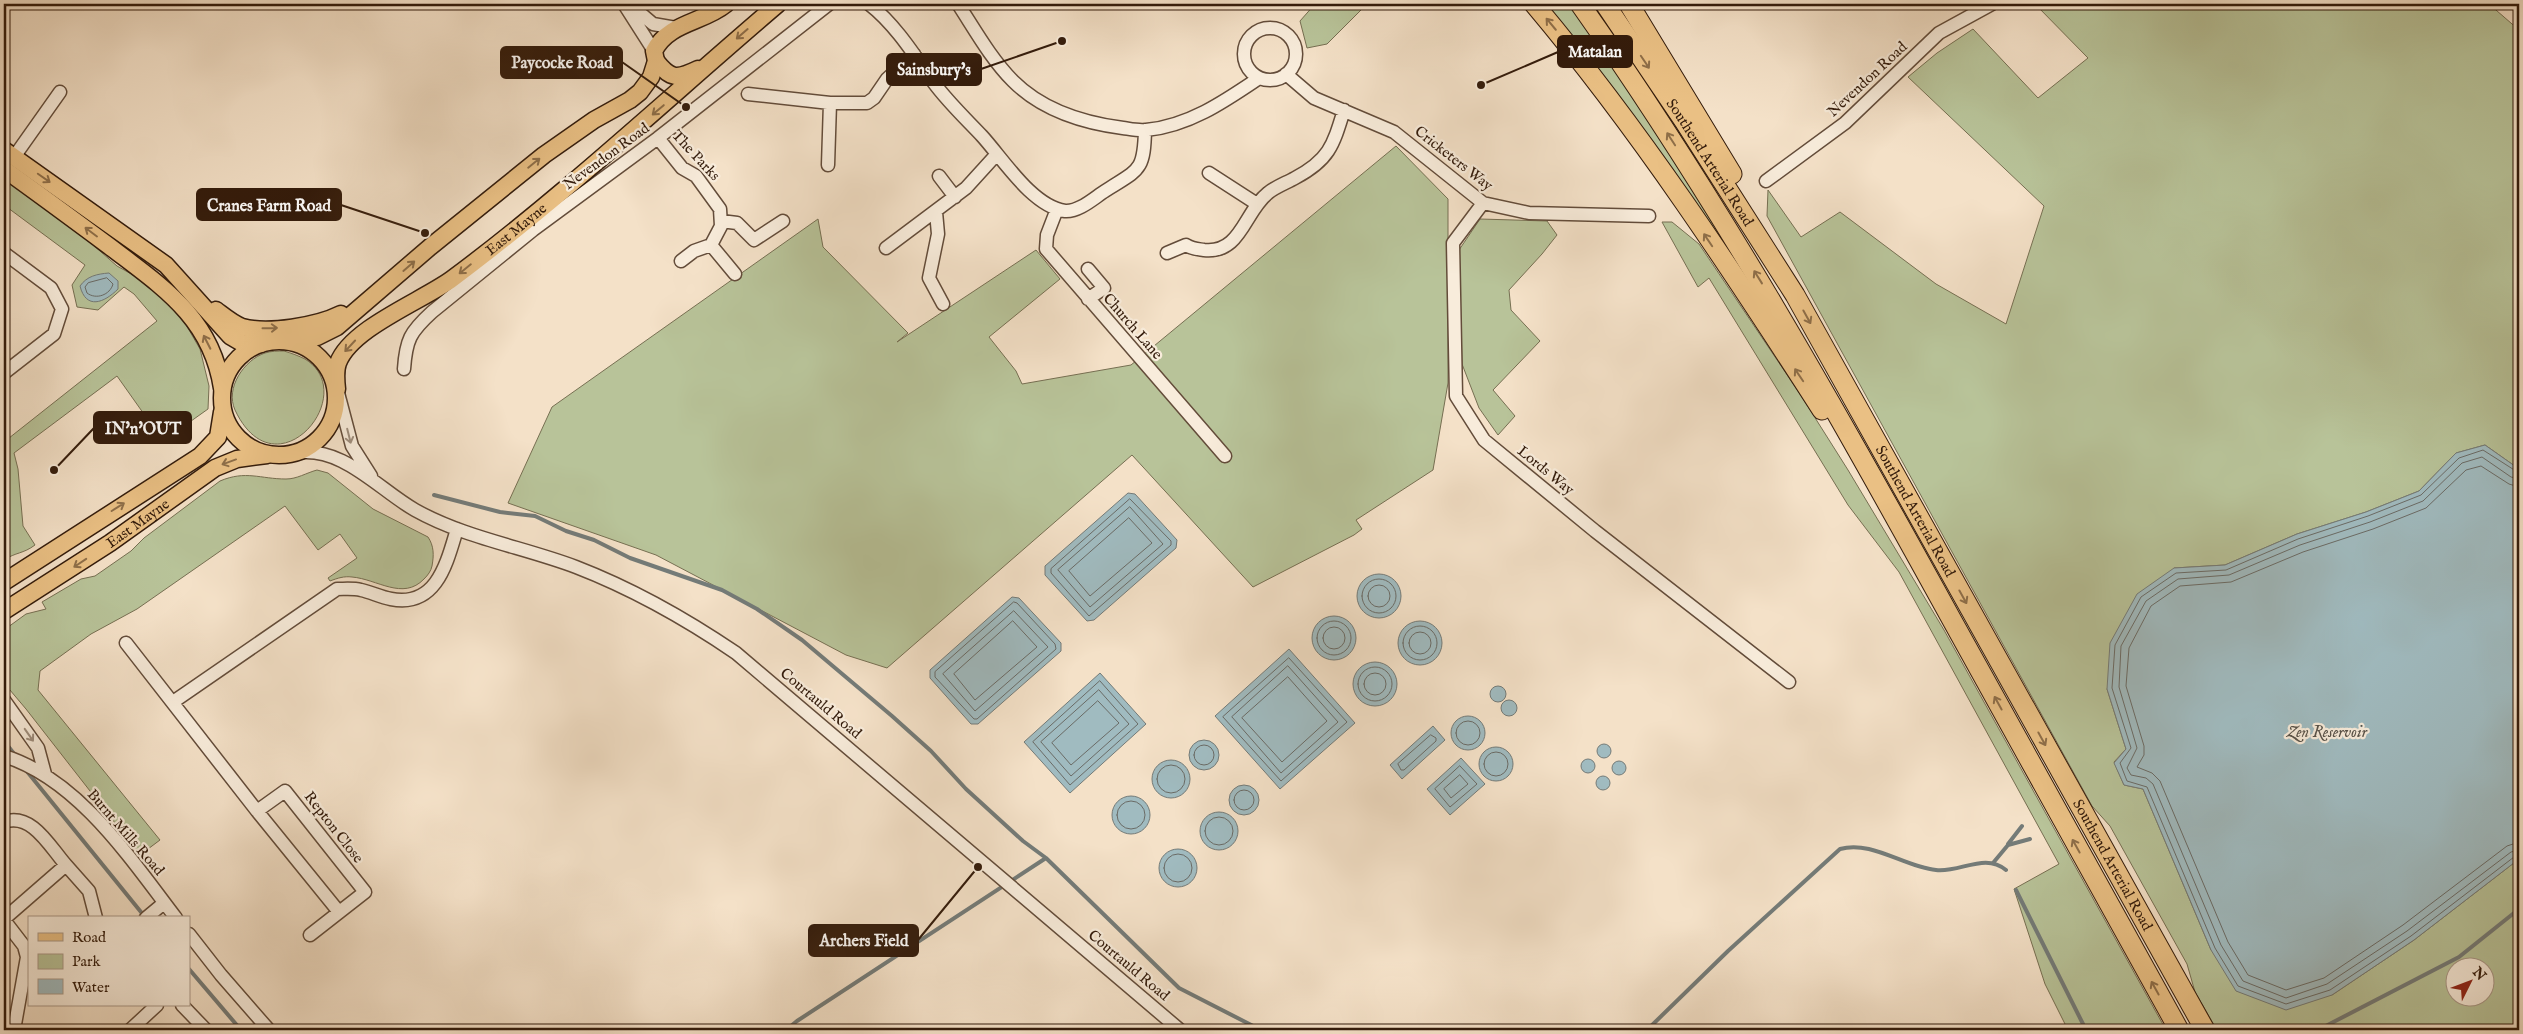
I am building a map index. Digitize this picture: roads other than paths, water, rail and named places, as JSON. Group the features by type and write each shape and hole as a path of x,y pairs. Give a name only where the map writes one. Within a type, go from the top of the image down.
{"highway":[{"path":"1534,4 1573,51 1637,135 1798,372 1920,563"},
{"name":"Southend Arterial Road","path":"1580,4 1702,187 1776,307 2179,1030"},
{"name":"Southend Arterial Road","path":"1605,4 1684,120 1795,295 2205,1030"},
{"path":"1629,4 1727,164 1795,295"}],"main road":[{"path":"184,283 230,336 242,343 263,343 309,338 331,331 563,140 640,92 651,77 659,42 676,28 701,19 726,4"},
{"name":"East Mayne","path":"337,389 336,372 338,361 354,341 452,280 610,151 679,92 707,64 778,4"},
{"name":"East Mayne","path":"655,56 665,72 678,77 707,64"},
{"path":"7,159 150,252 230,321 250,328 315,325 341,315 372,297"},
{"path":"7,159 174,296 189,313 209,345 217,365 222,388 222,406 230,427 245,443 266,454 277,456 295,453 313,442 327,426 335,410 337,389 332,372 322,360 298,343 282,341"},
{"path":"222,388 229,370 242,354 263,343"},
{"name":"East Mayne","path":"4,582 204,452 220,432 222,406"},
{"name":"East Mayne","path":"4,612 110,542 215,468 247,456 277,456"}],"street":[{"path":"624,4 655,56"},
{"path":"630,4 653,24 676,28"},
{"name":"Nevendon Road","path":"404,369 407,341 420,323 432,312 533,230 658,138 829,4"},
{"path":"869,4 914,54 935,85 989,144 996,155 1042,201 1057,208 1066,211 1080,207 1135,171 1143,162 1145,130"},
{"path":"958,4 992,54 1014,81 1030,95 1056,110 1086,122 1145,130 1197,115 1218,106 1259,78"},
{"name":"Nevendon Road","path":"1766,181 1845,123 1939,33 1992,4"},
{"path":"1266,27 1277,28 1290,36 1295,47 1296,58 1286,74 1270,80 1259,78 1249,70 1244,60 1243,48 1249,36 1258,30 1266,27"},
{"path":"748,94 830,103 867,103 874,98 886,80 914,54"},
{"name":"Cricketers Way","path":"1286,74 1314,98 1394,132 1483,203 1529,213 1649,216"},
{"path":"7,159 60,92"},
{"path":"828,165 830,103"},
{"path":"1167,253 1186,245 1193,249 1221,250 1230,245 1257,204 1268,192 1314,168 1325,157 1333,146 1344,110"},
{"name":"The Parks","path":"658,138 682,168 696,176 709,192 720,209 721,221"},
{"path":"886,248 955,197 996,155"},
{"path":"1209,173 1257,204"},
{"path":"939,176 955,197"},
{"name":"Lords Way","path":"1483,203 1453,243 1456,396 1484,440 1595,531 1789,682"},
{"name":"Church Lane","path":"1057,208 1047,235 1046,249 1225,456"},
{"path":"936,212 938,234 929,278 943,304"},
{"path":"681,261 694,251 711,246 721,226 721,221 737,223 754,240 782,222"},
{"path":"711,246 735,274"},
{"path":"4,253 51,288 62,309 54,334 4,373"},
{"path":"1088,269 1104,288 1088,299"},
{"name":"Courtauld Road","path":"337,389 352,446 365,468 386,490"},
{"name":"Courtauld Road","path":"295,453 312,451 329,455 416,510 457,529 575,566 634,592 704,631 736,652 1180,1030"},
{"path":"173,702 337,589 360,589 392,600 414,598 430,591 445,570 457,529"},
{"path":"126,643 339,912"},
{"path":"4,700 38,748 45,774"},
{"name":"Burnt Mills Road","path":"4,756 21,761 45,774 70,793 89,812 174,916"},
{"name":"Repton Close","path":"258,811 285,791 365,892 310,935"},
{"path":"7,819 30,824 89,891 95,916"},
{"path":"14,1030 28,957 24,946 4,919 66,865"},
{"path":"148,916 164,902"},
{"path":"190,935 221,975 270,1030"},
{"path":"130,1030 157,1006"},
{"path":"183,1006 206,1030"}],"water":[{"path":"109,273 118,281 118,289 101,301 96,302 86,299 80,286 93,276"},
{"name":"Zen Reservoir","path":"2485,445 2519,469 2519,859 2414,940 2332,995 2286,1010 2236,991 2211,950 2143,789 2124,785 2114,763 2126,749 2107,689 2110,643 2137,594 2174,568 2225,565 2297,534 2366,512 2419,491 2456,453"},
{"path":"1128,493 1135,494 1177,540 1176,548 1094,620 1087,621 1045,575 1045,566"},
{"path":"1379,574 1391,578 1397,584 1401,596 1397,608 1391,614 1379,618 1367,614 1361,608 1357,596 1361,584 1367,578"},
{"path":"1012,597 1019,598 1061,643 1061,651 978,724 971,724 930,678 930,670"},
{"path":"1334,616 1346,620 1352,626 1356,638 1352,650 1346,656 1334,660 1322,656 1316,650 1312,638 1316,626 1322,620"},
{"path":"1420,621 1432,625 1438,631 1442,643 1438,655 1432,661 1420,665 1408,661 1402,655 1398,643 1402,631 1408,625"},
{"path":"1289,649 1355,723 1280,789 1215,716"},
{"path":"1375,662 1387,666 1393,672 1397,684 1393,696 1387,702 1375,706 1363,702 1357,696 1353,684 1357,672 1363,666"},
{"path":"1100,673 1146,724 1070,793 1024,742"},
{"path":"1498,686 1504,688 1506,694 1504,700 1498,702 1492,700 1490,694 1492,688"},
{"path":"1509,700 1515,702 1517,708 1515,714 1509,716 1503,714 1501,708 1503,702"},
{"path":"1468,716 1480,721 1485,733 1480,745 1468,750 1456,745 1451,733 1456,721"},
{"path":"1433,726 1445,740 1402,779 1390,765"},
{"path":"1204,740 1210,741 1218,749 1218,761 1210,769 1204,770 1198,769 1190,761 1189,755 1190,749 1198,741"},
{"path":"1601,744 1607,744 1611,751 1607,758 1601,758 1597,754 1597,748"},
{"path":"1496,747 1508,752 1513,764 1508,776 1496,781 1484,776 1479,764 1484,752"},
{"path":"1461,758 1485,784 1450,815 1427,789"},
{"path":"1585,759 1591,759 1595,766 1591,773 1585,773 1581,769 1581,763"},
{"path":"1171,760 1184,766 1190,779 1184,792 1171,798 1158,792 1152,779 1158,766"},
{"path":"1616,761 1622,761 1626,768 1622,775 1616,775 1612,771 1612,765"},
{"path":"1600,776 1606,776 1610,783 1606,790 1600,790 1596,786 1596,780"},
{"path":"1244,785 1250,786 1258,794 1258,806 1250,814 1244,815 1238,814 1230,806 1229,800 1230,794 1238,786"},
{"path":"1131,796 1144,802 1150,815 1144,828 1131,834 1118,828 1112,815 1118,802"},
{"path":"1219,812 1232,818 1238,831 1232,844 1219,850 1206,844 1200,831 1206,818"},
{"path":"1178,849 1191,855 1197,868 1191,881 1178,887 1165,881 1159,868 1165,855"}],"waterway":[{"path":"434,495 500,512 535,516 566,531 594,540 630,558 722,590 757,609 802,640 892,716 931,751 966,789 1023,841 1046,858 786,1030"},
{"path":"4,741 15,755"},
{"path":"25,769 144,916"},
{"path":"2008,844 2022,826"},
{"path":"1993,863 2008,845 2030,839"},
{"path":"1647,1030 1728,951 1840,849 1864,848 1924,868 1936,870 1954,869 1981,863 1998,865 2006,870"},
{"path":"1046,858 1179,988 1261,1030"},
{"path":"2016,890 2086,1030"},
{"path":"2318,1030 2459,957 2519,909"},
{"path":"190,970 241,1030"}],"place":[{"name":"Sainsbury's","path":"1062,41"},
{"name":"Matalan","path":"1481,85"},
{"name":"Paycocke Road","path":"686,107"},
{"name":"Cranes Farm Road","path":"425,233"},
{"name":"IN'n'OUT","path":"54,470"},
{"name":"Archers Field","path":"978,867"}]}
